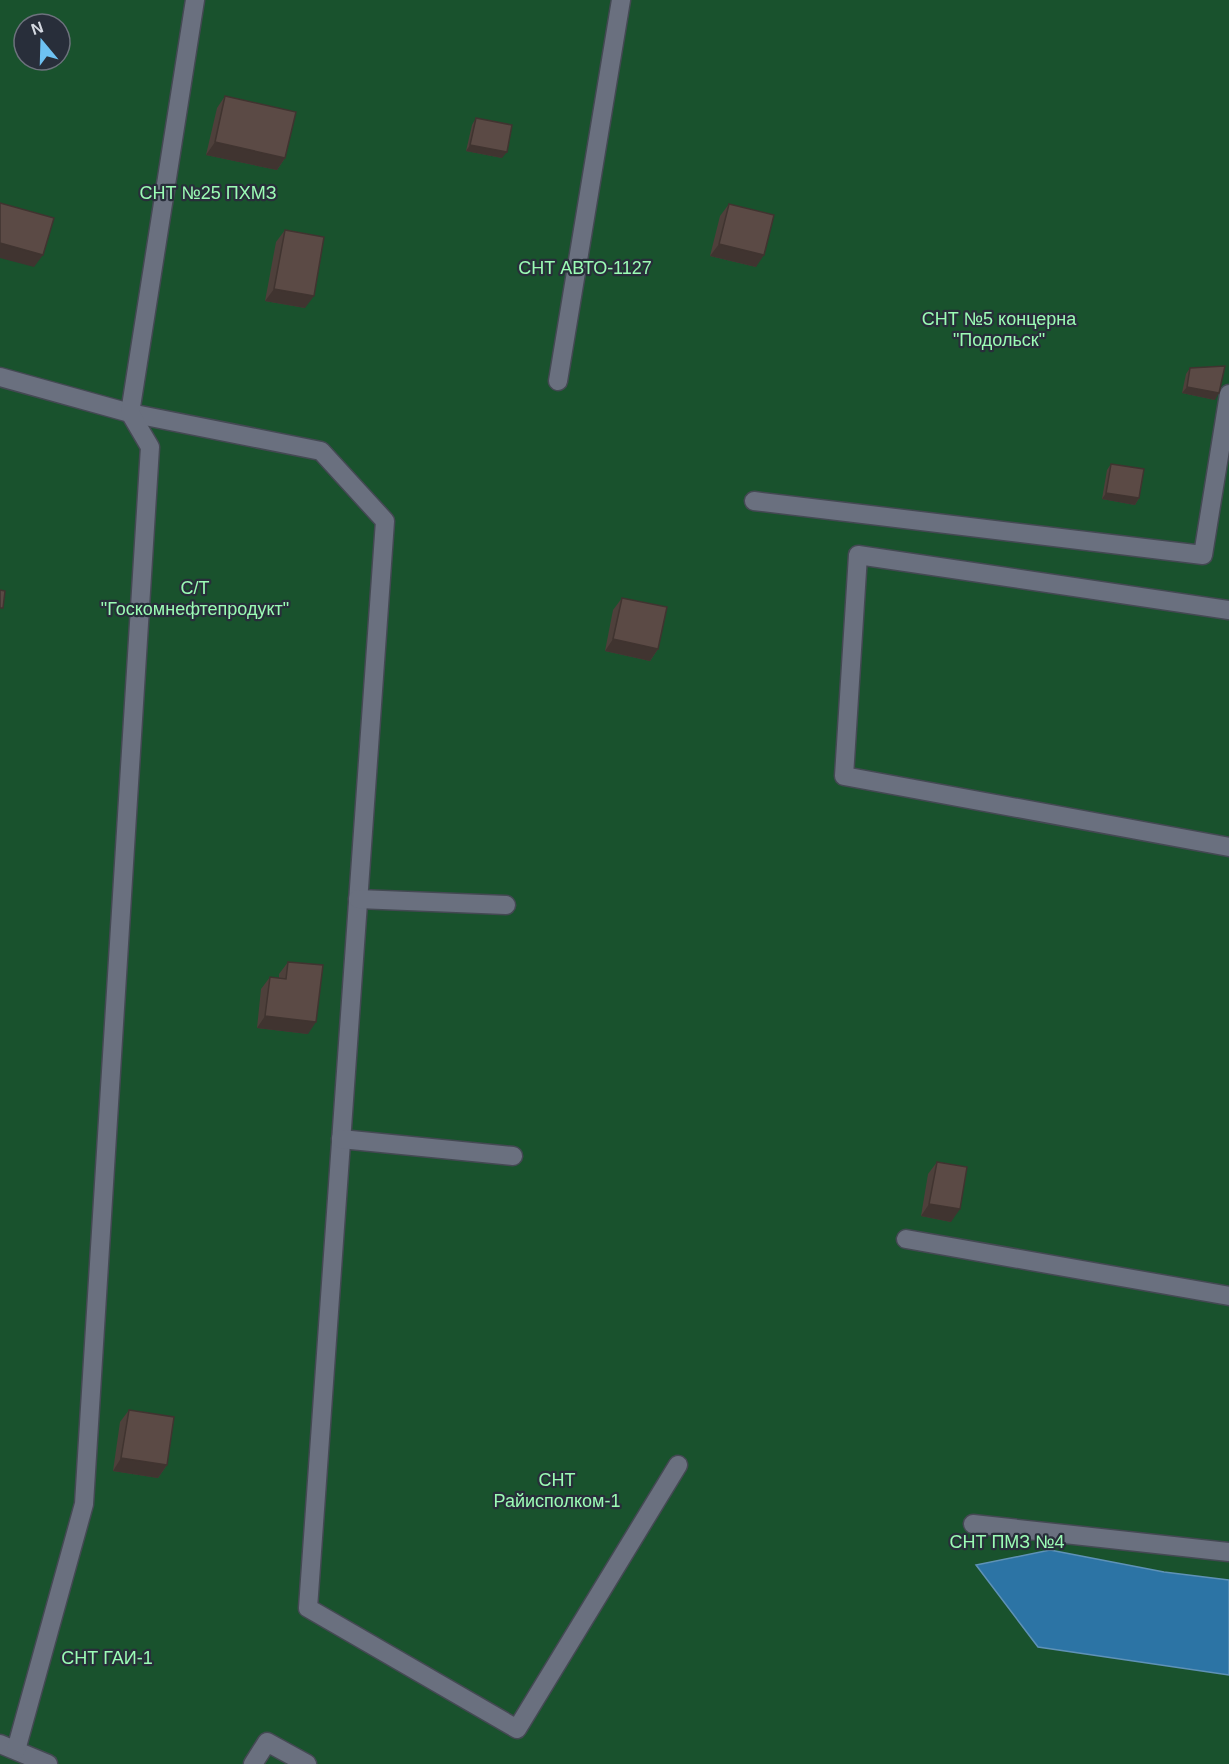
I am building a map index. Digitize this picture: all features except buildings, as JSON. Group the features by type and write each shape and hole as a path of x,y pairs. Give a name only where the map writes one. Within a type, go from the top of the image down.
{"lane":[{"path":"48,1764 8,1747 84,1504 150,447 130,413 195,0"},
{"path":"558,381 621,0"},
{"path":"0,377 130,413 321,451 385,521 308,1608 517,1729 678,1465"},
{"path":"754,501 1203,555 1229,394"},
{"path":"1229,610 858,555 844,776 1229,847"},
{"path":"358,899 506,905"},
{"path":"341,1139 513,1156"},
{"path":"906,1239 1229,1296"},
{"path":"973,1524 1229,1552"},
{"path":"253,1764 267,1742 307,1764"}],"green space":[{"path":"0,0 1229,0 1229,1764 0,1764"}],"water":[{"path":"1050,1550 1164,1572 1229,1580 1229,1675 1038,1647 976,1565"}],"park label":[{"name":"СНТ №25 ПХМЗ","path":"208,193"},
{"name":"СНТ АВТО-1127","path":"585,268"},
{"name":"СНТ №5 концерна \"Подольск\"","path":"999,329"},
{"name":"С/Т \"Госкомнефтепродукт\"","path":"195,598"},
{"name":"СНТ Райисполком-1","path":"557,1490"},
{"name":"СНТ ПМЗ №4","path":"1007,1542"},
{"name":"СНТ ГАИ-1","path":"107,1658"}]}
